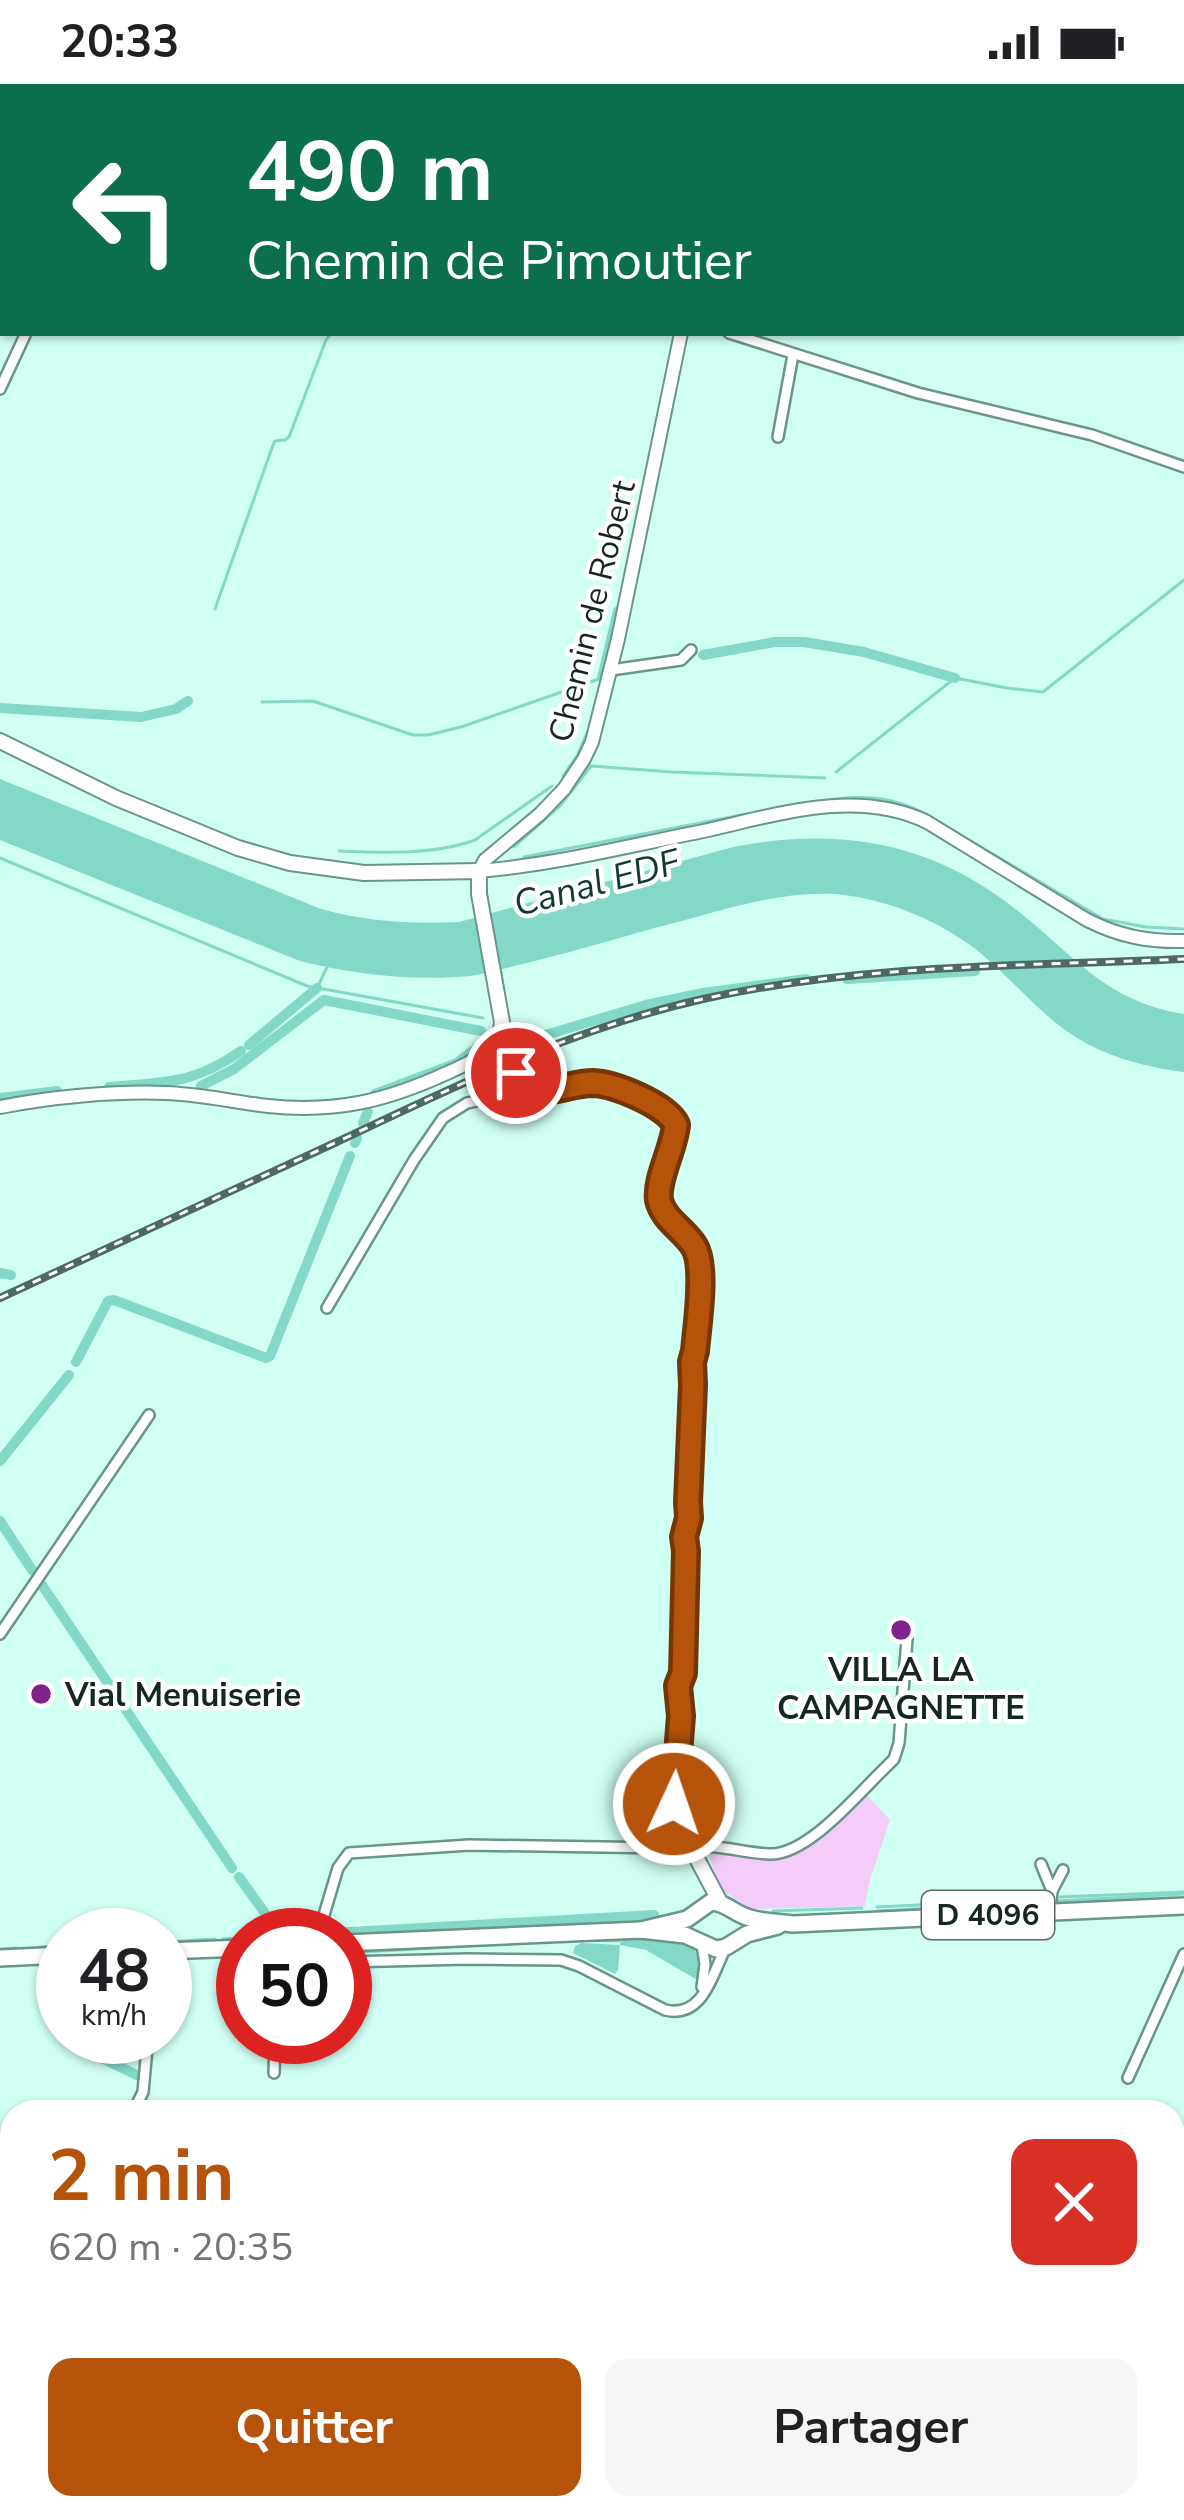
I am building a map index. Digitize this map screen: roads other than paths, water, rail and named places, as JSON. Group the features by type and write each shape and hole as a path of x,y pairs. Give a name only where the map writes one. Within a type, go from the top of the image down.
{"main road":[{"path":"0,741 116,798 238,848 290,863 364,873 479,871 478,894 502,1028 495,1037 523,1085 538,1091 602,1084 670,1114 676,1125 659,1202 693,1244 700,1270 692,1362 675,1812 720,1902"},
{"path":"692,1848 697,1912 692,1925 699,1941"},
{"path":"372,1942 641,1930 716,1949 731,1943 740,1928 730,1906 711,1902 697,1912 641,1930"},
{"name":"D 4096","path":"731,1943 752,1931 793,1924 1184,1906"},
{"name":"D 4096","path":"737,1913 793,1924"},
{"path":"0,1958 36,1956"}],"street":[{"path":"0,389 25,336"},
{"name":"Chemin de Robert","path":"479,871 485,860 553,802 575,775 592,742 680,336"},
{"path":"738,336 918,393 1092,435 1184,467"},
{"path":"778,436 794,355"},
{"path":"611,670 681,660 691,650"},
{"path":"479,871 820,808 883,806 927,822 1095,924 1133,938 1184,940"},
{"path":"502,846 505,857 520,865"},
{"path":"0,1107 153,1093 294,1108 351,1106 417,1085 479,1056 489,1050 495,1037"},
{"path":"327,1308 443,1118 467,1102 512,1094 523,1085"},
{"path":"0,1634 149,1415"},
{"path":"326,1908 338,1868 349,1853 469,1846 714,1845 773,1855 790,1851 813,1836 894,1759 903,1721 907,1639"},
{"path":"1041,1864 1052,1891"},
{"path":"1050,1912 1052,1891 1064,1870"},
{"path":"699,1941 705,1972 699,2001"},
{"path":"372,1961 561,1960 665,2010 685,2012 699,2001 731,1943"},
{"path":"1128,2078 1184,1954"},
{"path":"138,2100 145,2064"},
{"path":"274,2064 274,2073"}],"waterway":[{"path":"215,609 273,445 289,437 329,336"},
{"path":"836,772 955,678 1043,692 1184,580"},
{"path":"602,678 618,611"},
{"path":"703,655 775,642 804,642 864,652 955,678"},
{"path":"262,702 313,701 413,735 428,735 602,678"},
{"path":"0,708 141,717 176,709 188,701"},
{"path":"563,776 590,726"},
{"path":"514,847 560,806 591,766 825,778"},
{"path":"339,851 408,852 459,845 475,840 552,786"},
{"path":"808,803 869,798 927,815"},
{"name":"Canal EDF","path":"524,857 752,813"},
{"path":"950,829 1103,919 1184,929"},
{"path":"0,858 307,986 483,1018"},
{"path":"318,986 327,967"},
{"path":"500,967 507,1011"},
{"path":"847,979 975,971"},
{"path":"512,1045 646,1005 806,979"},
{"path":"249,1045 317,988"},
{"path":"201,1086 234,1069 324,1000 481,1031"},
{"path":"375,1094 457,1063 479,1046"},
{"path":"109,1087 192,1076 241,1051"},
{"path":"0,1098 57,1091"},
{"path":"363,1123 368,1112"},
{"path":"355,1143 357,1138"},
{"path":"76,1362 108,1301 114,1300 270,1356 350,1156"},
{"path":"0,1273 11,1275"},
{"path":"0,1461 69,1375"},
{"path":"0,1521 32,1570"},
{"path":"42,1585 232,1868"},
{"path":"239,1877 261,1908"},
{"path":"1060,1897 1184,1892"},
{"path":"878,1911 1184,1894"},
{"path":"877,1907 1043,1899"},
{"path":"773,1911 862,1908"},
{"path":"372,1931 654,1915"},
{"path":"372,1934 583,1924 584,1919"},
{"path":"192,1940 215,1939"},
{"path":"372,1952 619,1941"},
{"path":"0,1949 17,1948"},
{"path":"114,2064 139,2076"}],"railway":[{"path":"0,1298 472,1079 655,1011 762,988 882,973 1184,959"}],"place":[{"name":"VILLA LA CAMPAGNETTE","path":"901,1630"},
{"name":"Vial Menuiserie","path":"41,1694"}]}
